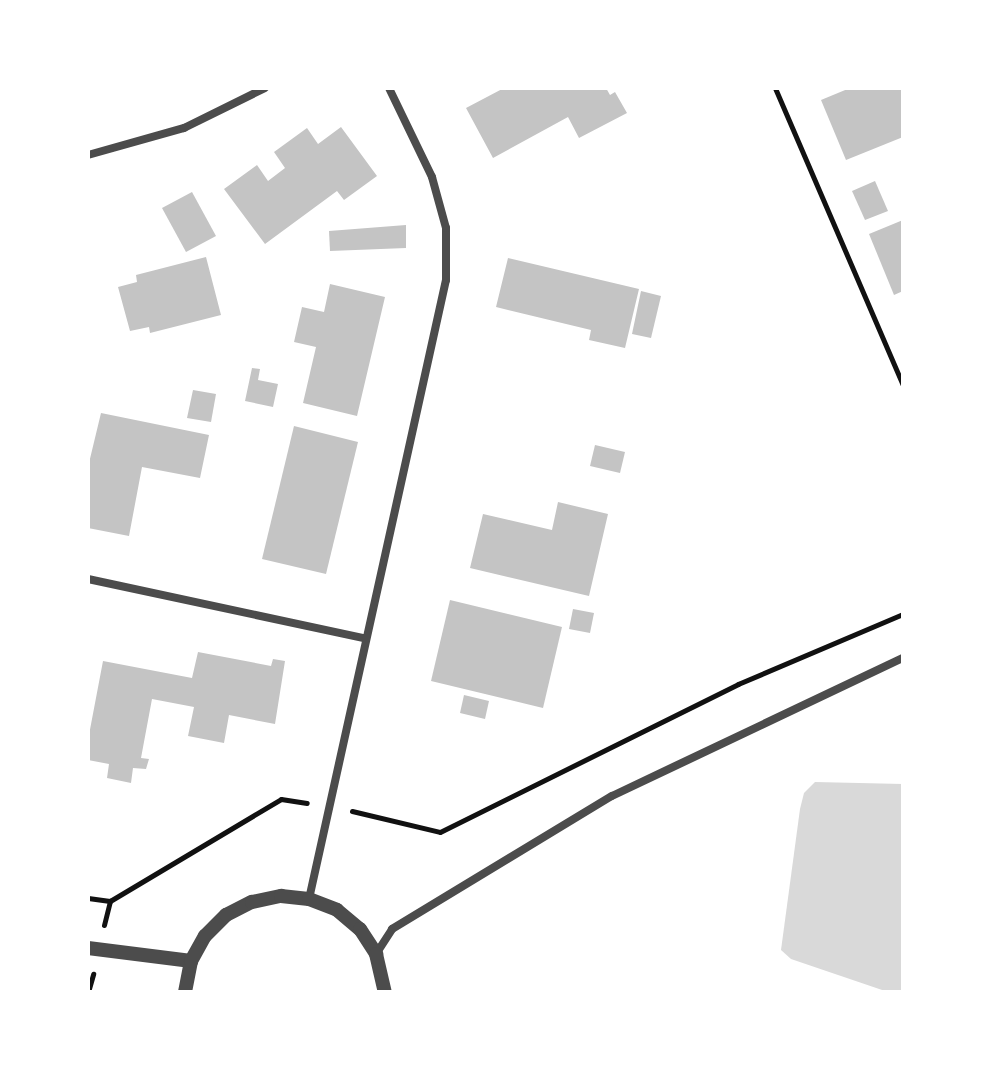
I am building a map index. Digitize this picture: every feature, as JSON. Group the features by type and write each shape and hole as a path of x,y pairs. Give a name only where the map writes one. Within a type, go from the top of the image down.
{"street":[{"path":"88,155 184,128 265,88"},
{"path":"309,899 364,638 446,280 446,228 432,177 389,88"},
{"path":"88,579 364,638"},
{"path":"376,954 392,929 612,796 903,658"},
{"path":"185,992 191,961 205,936 239,908 281,896 309,899 337,910 360,929 376,954 385,992"},
{"path":"93,949 191,961"}],"path":[{"path":"775,88 903,385"},
{"path":"88,898 110,901 281,799 330,806 440,832 738,684 903,614"},
{"path":"88,992 93,949 110,901"}],"shaded area":[{"path":"815,782 903,784 903,992 888,992 791,959 781,950 800,809 804,793"}],"building":[{"path":"504,88 606,88 610,95 615,92 627,113 579,138 568,117 493,158 466,108"},
{"path":"850,88 903,88 903,137 846,160 821,100"},
{"path":"341,127 377,176 344,200 337,191 265,244 224,189 257,165 268,181 285,168 274,152 307,128 318,144"},
{"path":"875,181 888,211 865,220 852,191"},
{"path":"192,192 216,236 186,252 162,208"},
{"path":"903,220 903,291 894,295 869,234"},
{"path":"406,225 406,248 330,251 329,231"},
{"path":"206,257 221,315 150,333 149,327 130,331 118,287 137,282 136,275"},
{"path":"508,258 639,289 625,348 589,340 591,330 496,307"},
{"path":"330,284 385,297 357,416 303,403 316,347 294,342 302,307 324,312"},
{"path":"641,291 661,296 651,338 632,334"},
{"path":"252,368 260,369 258,380 278,384 273,407 245,401"},
{"path":"193,390 216,394 211,422 187,418"},
{"path":"101,413 209,435 200,478 142,467 129,536 88,528 88,467"},
{"path":"294,426 358,442 326,574 262,559"},
{"path":"595,445 625,452 620,473 590,466"},
{"path":"558,502 608,514 589,596 470,568 483,514 552,530"},
{"path":"450,600 562,627 543,708 431,681"},
{"path":"573,609 594,613 590,633 569,629"},
{"path":"198,652 271,666 273,659 285,661 275,724 229,715 224,743 188,736 194,707 152,699 141,758 149,759 146,769 133,768 131,783 107,778 109,764 88,760 88,740 103,661 192,678"},
{"path":"464,695 489,701 485,719 460,713"}]}
